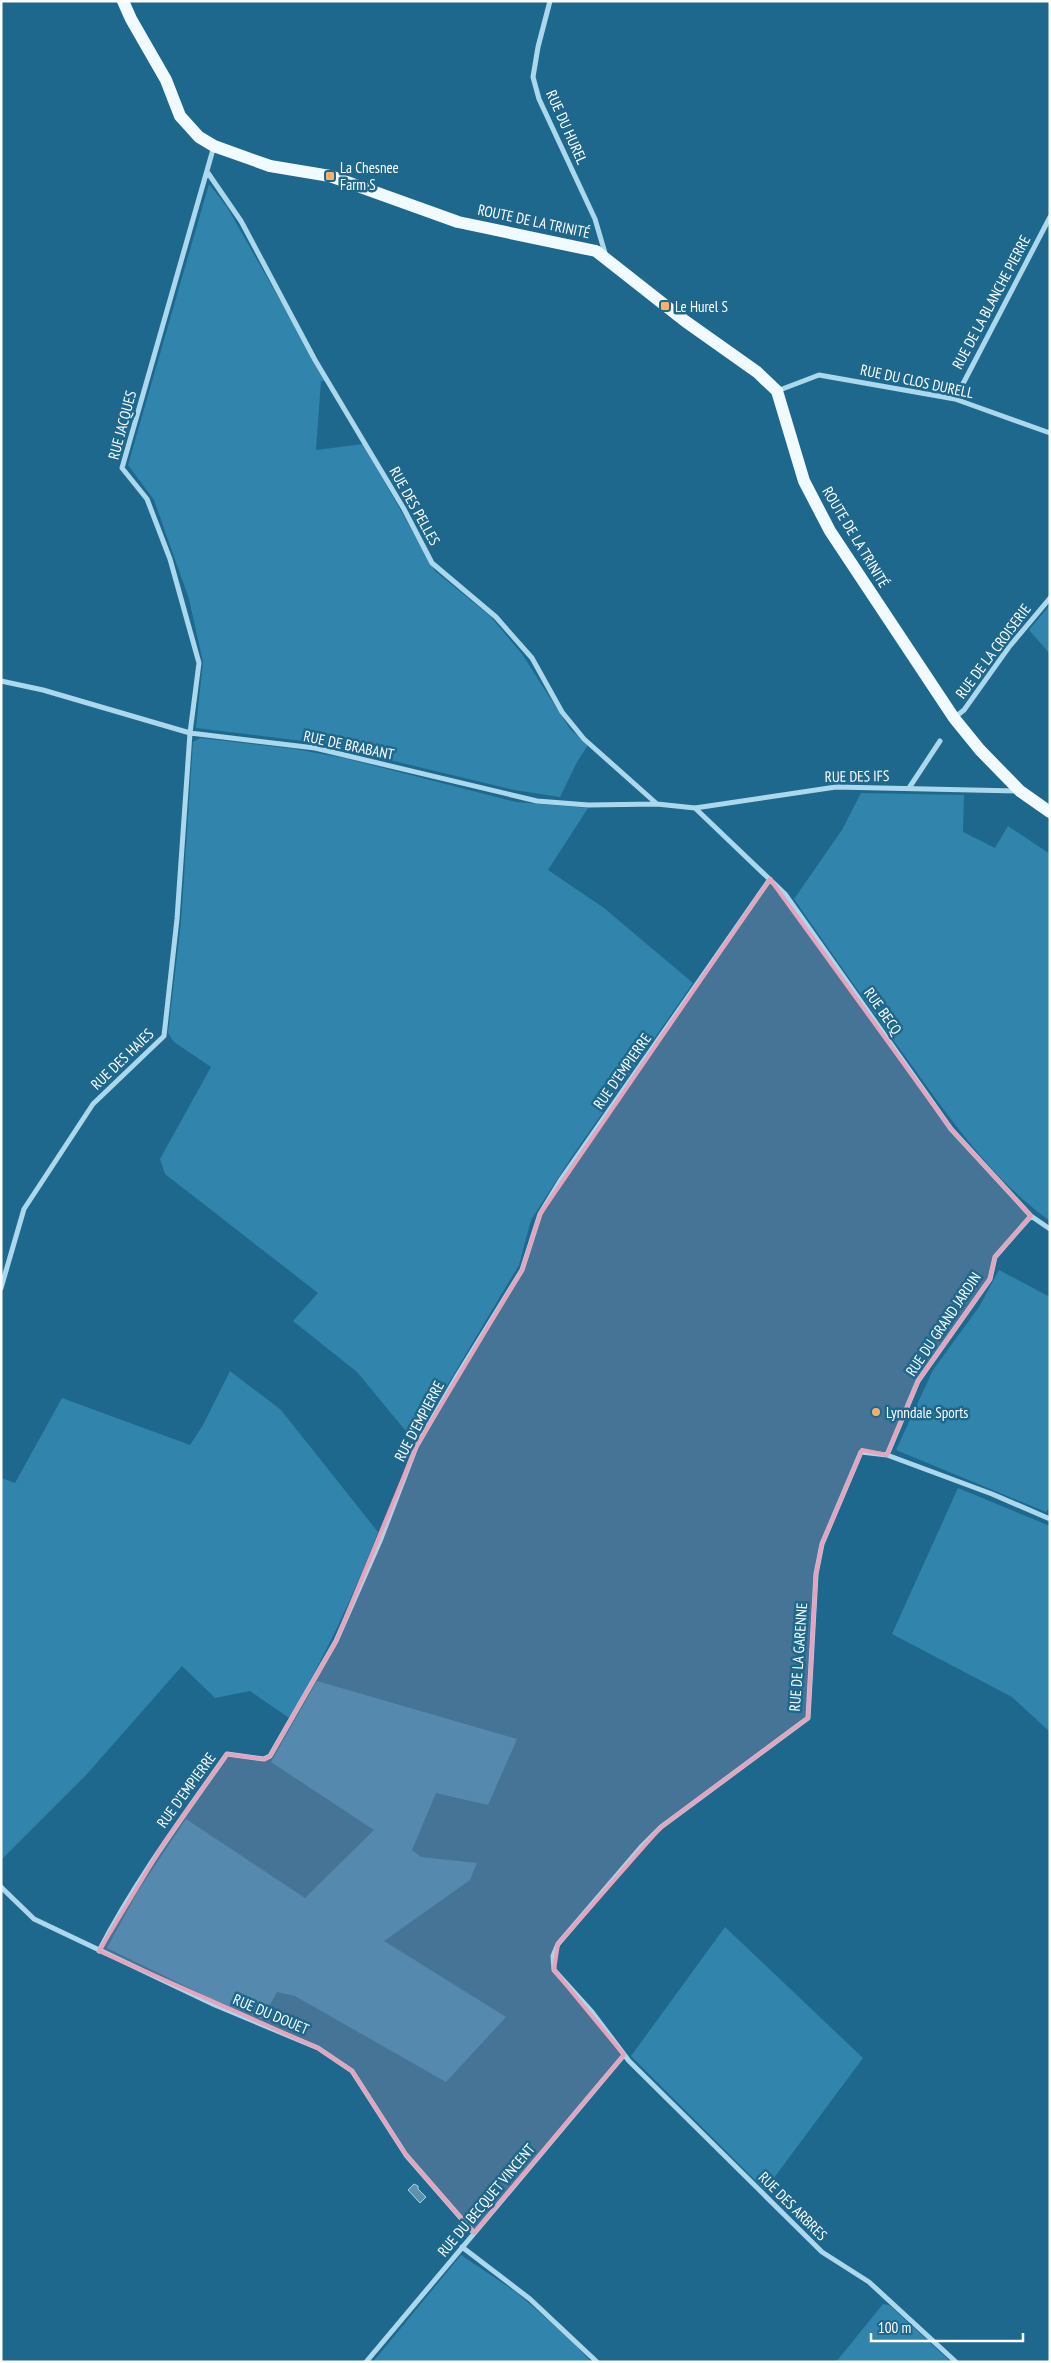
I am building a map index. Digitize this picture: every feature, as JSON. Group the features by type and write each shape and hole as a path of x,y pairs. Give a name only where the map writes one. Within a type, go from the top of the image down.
{"main road":[{"name":"ROUTE DE LA TRINITÉ","path":"123,1 130,19 166,80 180,116 199,137 214,146 270,166 330,176 458,222 596,251 685,321 757,372 777,391 804,481 830,531 954,718 980,750 1020,791 1050,812"}],"street":[{"name":"RUE DU HUREL","path":"550,1 538,46 533,76 539,99 595,219 607,258"},
{"name":"RUE JACQUES","path":"190,733 199,663 170,559 147,499 122,468 208,173 214,146"},
{"name":"RUE DES PELLES","path":"208,173 241,221 315,360 404,509 432,563 496,617 532,658 562,712 584,739 657,804"},
{"name":"RUE DE LA BLANCHE PIERRE","path":"954,399 1050,217"},
{"name":"RUE DU CLOS DURELL","path":"777,391 819,375 954,399 1050,434"},
{"name":"RUE DE LA CROISERIE","path":"954,718 964,710 1009,647 1050,598"},
{"name":"RUE DE BRABANT","path":"1,681 43,690 190,733 315,748 537,801 588,805 657,804 695,808"},
{"name":"RUE DES HAIES","path":"1,1288 24,1209 92,1104 164,1036 177,918 190,733"},
{"path":"909,788 940,741"},
{"name":"RUE DES IFS","path":"695,808 836,787 1020,791"},
{"name":"RUE BECQ","path":"695,808 785,894 951,1129 1031,1216 1050,1229"},
{"name":"RUE D'EMPIERRE","path":"99,1951 115,1920 159,1850 227,1754 264,1759 270,1756 336,1641 380,1541 416,1447 522,1270 540,1214 560,1181 770,879"},
{"name":"RUE DU GRAND JARDIN","path":"887,1455 918,1381 990,1279 995,1257 1031,1216"},
{"name":"RUE DE LA GARENNE","path":"624,2055 592,2012 554,1970 553,1956 558,1944 642,1846 661,1827 808,1718 816,1574 822,1544 861,1452 887,1455 992,1494 1050,1519"},
{"name":"RUE DU DOUET","path":"1,1887 34,1919 215,2005 318,2048 352,2071 406,2155 474,2233"},
{"name":"RUE DU BECQUET VINCENT","path":"366,2362 624,2055"},
{"name":"RUE DES ARBRES","path":"624,2055 822,2252 869,2282 956,2362"},
{"path":"462,2248 530,2299 597,2362"}],"highlighted area":[{"path":"770,879 951,1129 1031,1216 995,1257 990,1279 918,1381 887,1455 862,1450 822,1544 816,1574 808,1718 661,1827 558,1944 554,1970 624,2055 474,2233 406,2155 352,2071 318,2048 99,1951 164,1843 227,1754 264,1759 270,1756 336,1641 416,1447 522,1270 540,1214"}],"shaded area":[{"path":"209,184 227,207 326,381 321,381 316,450 363,444 435,571 490,616 522,654 570,729 588,745 577,762 560,797 514,790 319,743 196,728 203,662 189,599 154,500 128,465"},
{"path":"1050,605 1050,654 1029,630"},
{"path":"200,738 295,749 344,758 516,802 588,808 548,870 604,908 693,983 571,1158 531,1220 519,1265 414,1441 357,1372 293,1321 318,1293 165,1174 160,1159 211,1067 174,1042 168,1033 181,922 193,742"},
{"path":"861,793 964,795 963,832 995,848 1008,826 1050,854 1050,1221 1029,1205 991,1168 957,1127 880,1022 794,899 842,830"},
{"path":"999,1270 1050,1297 1050,1506 1046,1512 896,1450 933,1370 979,1307"},
{"path":"230,1371 281,1410 378,1532 337,1627 289,1718 250,1691 215,1698 182,1666 87,1774 1,1860 1,1478 15,1483 62,1398 190,1445 203,1425"},
{"path":"958,1488 1050,1526 1050,1732 1012,1697 892,1634"},
{"path":"317,1681 517,1739 488,1805 436,1793 412,1850 421,1857 477,1863 470,1880 384,1941 506,2017 446,2082 295,1996 277,1992 262,2019 210,1998 107,1948 138,1891 186,1819 305,1898 374,1830 271,1762"},
{"path":"725,1927 863,2058 765,2190 631,2056"},
{"path":"414,2184 418,2186 418,2189 426,2197 420,2203 408,2190"},
{"path":"461,2255 516,2292 570,2339 591,2362 373,2362"},
{"path":"883,2304 889,2305 951,2362 836,2362"}],"place":[{"name":"La Chesnee Farm S","path":"330,176"},
{"name":"Le Hurel S","path":"665,306"},
{"name":"Lynndale Sports","path":"876,1412"}]}
